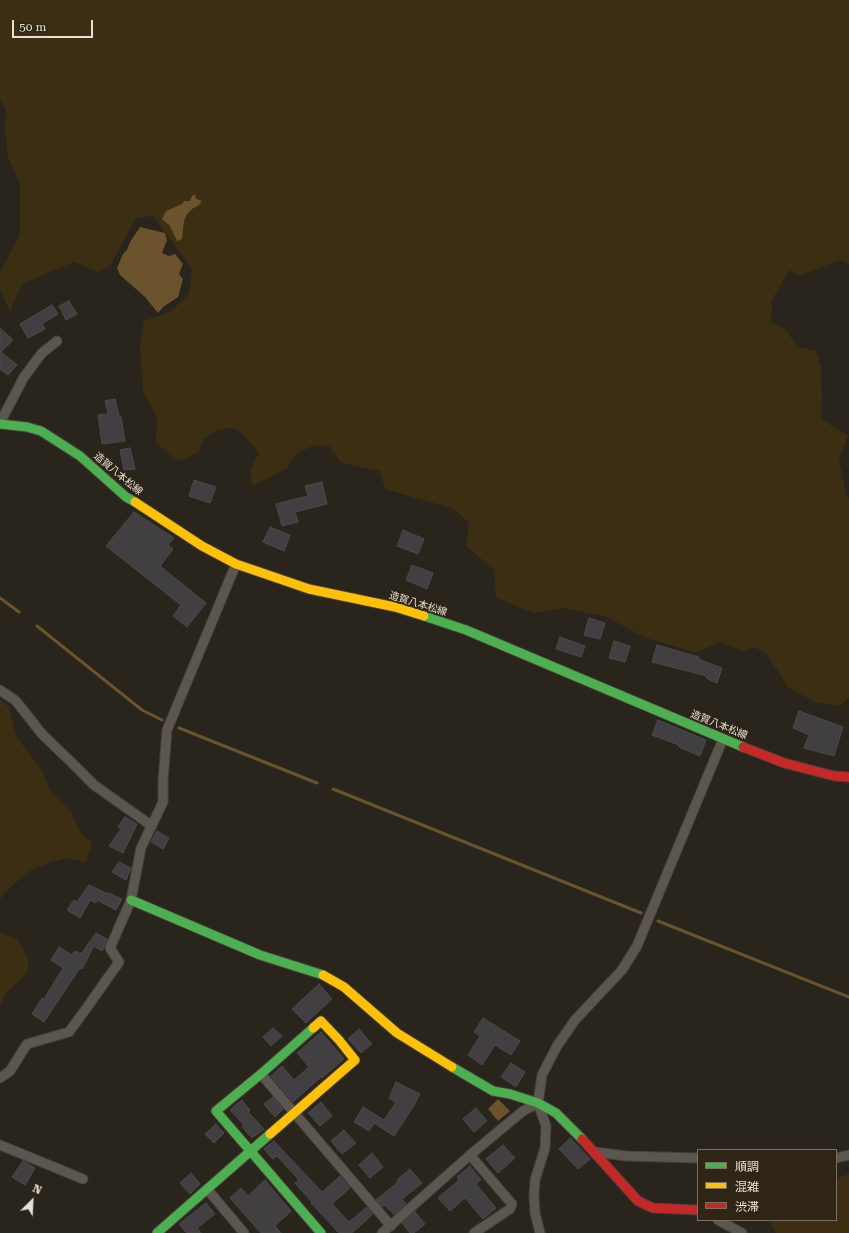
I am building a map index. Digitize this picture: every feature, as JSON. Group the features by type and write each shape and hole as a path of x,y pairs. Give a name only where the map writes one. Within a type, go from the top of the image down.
{"street":[{"path":"0,424 24,377 42,353 57,341"},
{"name":"造賀八本松線","path":"0,424 27,427 41,431 64,444 80,456 126,497 202,546 236,564 309,589 395,607 466,630 723,740 784,763 822,773 849,777"},
{"path":"0,1078 10,1071 27,1044 68,1032 119,962 110,948 131,900 141,848 163,802 167,730 236,564"},
{"path":"0,690 16,701 42,734 94,786 152,826"},
{"path":"540,1233 535,1213 534,1195 535,1180 545,1148 546,1126 538,1103 542,1075 556,1046 575,1020 622,970 637,946 723,740"},
{"path":"131,900 260,955 321,974 344,987 397,1033 493,1092 510,1094 538,1103 556,1114 595,1152 638,1201 654,1208 697,1210"},
{"path":"162,1231 250,1151 355,1060 321,1021 216,1111 250,1151 321,1233"},
{"path":"261,1074 391,1226"},
{"path":"382,1233 470,1155 523,1111 538,1103"},
{"path":"0,1145 83,1179"},
{"path":"595,1152 626,1156 697,1158"},
{"path":"470,1155 512,1204 510,1209 474,1233"},
{"path":"837,1158 849,1155"},
{"path":"207,1190 244,1233"},
{"path":"720,1221 742,1233"}],"shaded area":[{"path":"0,0 849,0 849,264 839,260 800,276 789,270 772,300 771,322 785,329 798,347 816,351 821,367 822,420 848,435 839,461 849,499 849,697 840,706 815,702 789,688 766,653 754,647 742,651 720,642 696,653 646,638 607,617 563,608 534,613 496,598 494,570 466,546 469,523 454,509 385,489 380,471 341,463 329,446 314,445 296,454 286,469 252,486 250,471 259,453 242,433 233,428 218,429 203,440 199,452 178,461 156,443 157,417 143,391 140,344 144,321 171,311 189,294 192,269 153,216 136,218 110,266 99,272 74,262 22,284 10,312 0,290 0,272 20,235 20,184 8,157 5,130 6,109 0,100"},
{"path":"195,194 196,199 202,201 187,214 184,221 182,239 177,241 170,226 162,219 166,211 182,204 184,201 190,201 192,196"},
{"path":"140,227 165,233 167,240 162,253 169,256 175,254 183,264 179,274 183,279 178,297 163,307 158,313 145,297 120,275 117,268 123,254 127,250 130,242"},
{"path":"0,699 9,707 16,736 43,772 49,789 71,812 82,835 92,842 86,862 67,858 48,863 29,871 4,893 0,900"},
{"path":"0,933 18,939 29,960 27,973 6,993 0,1005"},
{"path":"498,1099 510,1111 498,1121 488,1109"},
{"path":"849,1174 849,1233 776,1233 769,1221 837,1221 837,1178"}],"building":[{"path":"69,301 77,314 66,320 59,306"},
{"path":"52,305 58,314 42,324 45,329 28,338 20,324"},
{"path":"0,328 13,340 1,352 17,365 8,375 0,369"},
{"path":"115,399 119,416 121,416 125,441 102,444 98,415 108,414 105,401"},
{"path":"130,448 135,469 124,470 120,450"},
{"path":"194,480 216,487 210,503 189,496"},
{"path":"322,482 327,504 295,512 298,522 282,526 276,504 308,496 305,486"},
{"path":"134,512 174,538 168,545 173,549 160,566 206,603 187,627 173,616 181,605 106,546"},
{"path":"270,527 290,535 284,551 263,542"},
{"path":"403,530 424,539 418,554 397,546"},
{"path":"412,565 433,573 427,589 406,580"},
{"path":"589,618 605,623 600,639 584,635"},
{"path":"560,637 585,646 581,657 556,649"},
{"path":"614,641 630,646 625,662 609,658"},
{"path":"657,645 699,657 698,659 722,668 717,683 706,678 707,676 652,662"},
{"path":"799,711 843,727 834,756 804,748 809,735 793,728"},
{"path":"658,720 706,740 700,756 679,747 679,745 652,735"},
{"path":"125,817 137,824 123,853 109,846 121,829 118,827"},
{"path":"157,831 169,838 163,849 151,842"},
{"path":"119,862 131,868 126,880 112,872"},
{"path":"89,885 122,899 116,910 97,900 96,903 90,900 80,918 67,910 74,900 77,902"},
{"path":"96,933 107,939 102,951 94,946 82,969 80,968 44,1022 32,1014 42,998 44,999 63,968 51,960 59,947 72,955 75,951 81,954"},
{"path":"319,984 332,999 306,1023 292,1009"},
{"path":"483,1018 520,1041 511,1055 495,1045 482,1065 468,1055 480,1036 474,1032"},
{"path":"273,1028 282,1036 271,1046 263,1037"},
{"path":"359,1029 372,1044 361,1053 348,1039"},
{"path":"321,1032 344,1059 293,1102 271,1076 282,1066 294,1080 309,1067 297,1053"},
{"path":"511,1063 525,1072 516,1087 501,1077"},
{"path":"396,1082 420,1094 394,1136 374,1123 369,1131 354,1122 363,1107 384,1120 396,1102 389,1098"},
{"path":"273,1097 283,1109 275,1117 264,1104"},
{"path":"242,1100 250,1110 248,1112 264,1129 252,1138 242,1127 244,1125 230,1110"},
{"path":"321,1102 332,1116 320,1126 308,1113"},
{"path":"476,1108 487,1121 474,1132 463,1119"},
{"path":"216,1124 224,1133 214,1143 205,1134"},
{"path":"344,1130 356,1143 342,1154 331,1141"},
{"path":"570,1138 590,1159 578,1169 559,1149"},
{"path":"274,1141 322,1192 340,1176 350,1188 332,1204 349,1222 367,1207 373,1214 352,1233 339,1233 311,1203 312,1202 295,1183 299,1180 277,1156 273,1159 264,1149"},
{"path":"503,1145 515,1158 498,1173 486,1159"},
{"path":"372,1153 383,1167 370,1178 359,1165"},
{"path":"23,1161 35,1168 25,1185 12,1177"},
{"path":"470,1166 481,1180 476,1184 496,1208 483,1219 465,1198 450,1211 438,1198 459,1180 457,1177"},
{"path":"410,1169 422,1183 402,1199 406,1204 394,1214 384,1205 382,1207 376,1200 398,1182 397,1180"},
{"path":"191,1173 200,1184 190,1194 180,1183"},
{"path":"265,1180 291,1211 275,1226 281,1233 261,1233 230,1198 241,1188 248,1196"},
{"path":"206,1203 215,1214 197,1228 201,1233 187,1233 179,1224"},
{"path":"415,1212 425,1224 414,1233 410,1233 402,1223"}],"waterway":[{"path":"0,598 19,612"},
{"path":"37,626 142,710 162,720"},
{"path":"179,728 317,783"},
{"path":"333,789 641,913"},
{"path":"658,921 849,997"}],"traffic: fast":[{"path":"0,424 27,427 41,431 80,456 126,497 135,502"},
{"path":"424,616 466,630 743,747"},
{"path":"131,900 260,955 323,975"},
{"path":"313,1028 216,1111 321,1233"},
{"path":"452,1067 493,1091 510,1094 538,1103 556,1113 582,1139"},
{"path":"157,1233 270,1134"}],"traffic: slow":[{"path":"135,502 202,546 236,564 309,589 395,607 424,616"},
{"path":"323,975 344,987 397,1033 452,1067"},
{"path":"270,1134 355,1060 321,1021 313,1028"}],"traffic: jam":[{"path":"743,747 784,763 834,776 849,777"},
{"path":"582,1139 638,1201 653,1208 697,1210"}]}
